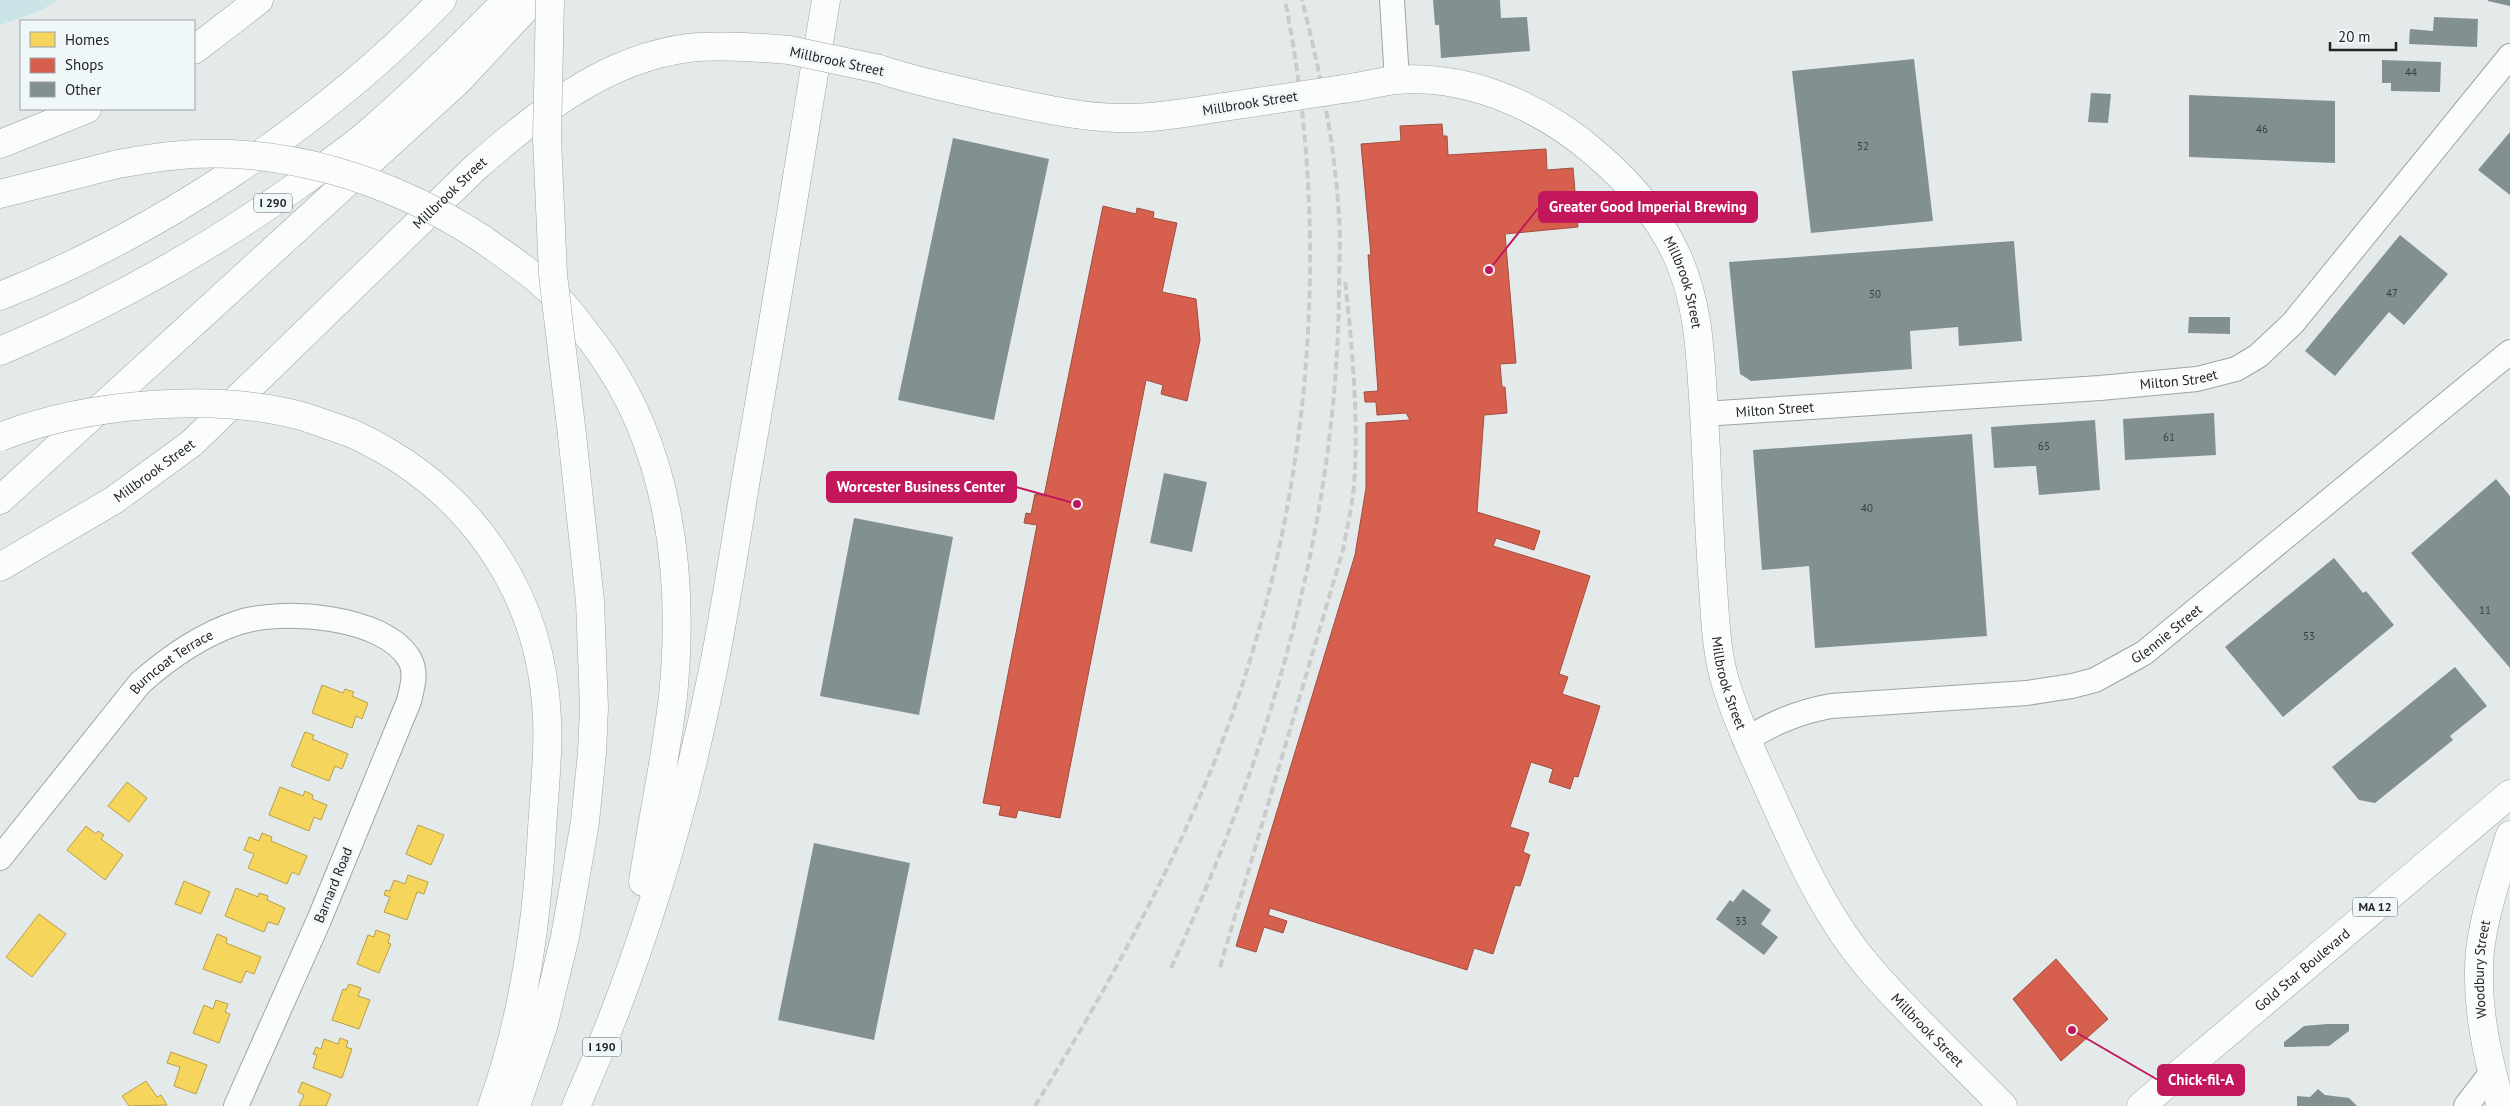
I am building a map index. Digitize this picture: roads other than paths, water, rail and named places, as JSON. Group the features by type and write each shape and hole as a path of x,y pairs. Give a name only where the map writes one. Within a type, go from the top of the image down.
{"main road":[{"path":"195,49 259,0"},
{"path":"0,296 52,275 208,189 336,96 442,0"},
{"name":"I 290","path":"0,351 55,328 127,292 263,210 366,134 425,81 507,0"},
{"path":"0,500 458,81 526,8 529,0"},
{"path":"516,1106 543,1027 560,962 579,861 592,752 594,708 590,601 553,275 547,138 550,0"},
{"path":"624,987 678,816 713,669 766,369 826,0"},
{"name":"Millbrook Street","path":"0,567 114,500 192,443 476,167 522,127 571,93 623,66 687,49 765,48 789,50 878,69 1051,111 1119,118 1175,115 1397,80 1454,84 1522,104 1549,118 1582,141 1631,188 1666,235 1688,284 1700,330 1709,522 1719,652 1724,676 1745,740 1808,878 1837,925 1870,969 2003,1106"},
{"path":"0,144 85,110"},
{"path":"0,194 118,164 172,156 258,157 317,166 393,190 441,214 481,238 548,288 606,361 634,408 654,458 664,498 675,592 675,673 664,759 624,987"},
{"path":"0,437 77,415 116,409 176,405 232,406 304,417 351,433 379,446 424,476 464,514 483,536 516,587 538,648 547,720 539,882 519,1011 492,1106"},
{"name":"Gold Star Boulevard","path":"2141,1106 2510,794"},
{"name":"Woodbury Street","path":"2501,1106 2492,1072 2481,1014 2480,949 2510,835"},
{"name":"I 190","path":"576,1106 624,987"}],"street":[{"path":"1392,0 1397,80"},
{"name":"Milton Street","path":"1704,414 2100,388 2197,379 2236,369 2258,356 2293,323 2510,56"},
{"name":"Glennie Street","path":"1745,740 1783,719 1802,712 1831,706 2027,694 2095,680 2117,670 2144,653 2510,352"},
{"name":"Burncoat Terrace","path":"0,858 140,683 162,664 237,623 298,616 334,620 364,627 390,638 410,659"},
{"name":"Barnard Road","path":"236,1106 319,920 409,701 414,684 410,659"},
{"path":"2466,1106 2492,1072"}],"railway":[{"path":"1035,1106 1090,1013 1144,915 1192,815 1232,715 1259,629 1281,541 1296,451 1306,361 1310,270 1308,179 1299,89 1285,0"},
{"path":"1171,968 1206,888 1238,805 1267,721 1291,636 1311,550 1326,463 1336,375 1340,226 1334,162 1326,108 1302,0"},
{"path":"1220,967 1343,550 1349,518 1354,485 1356,434 1352,356 1345,279"}],"place":[{"name":"Greater Good Imperial Brewing","path":"1489,270"},
{"name":"Worcester Business Center","path":"1077,504"},
{"name":"Chick-fil-A","path":"2072,1030"}]}
